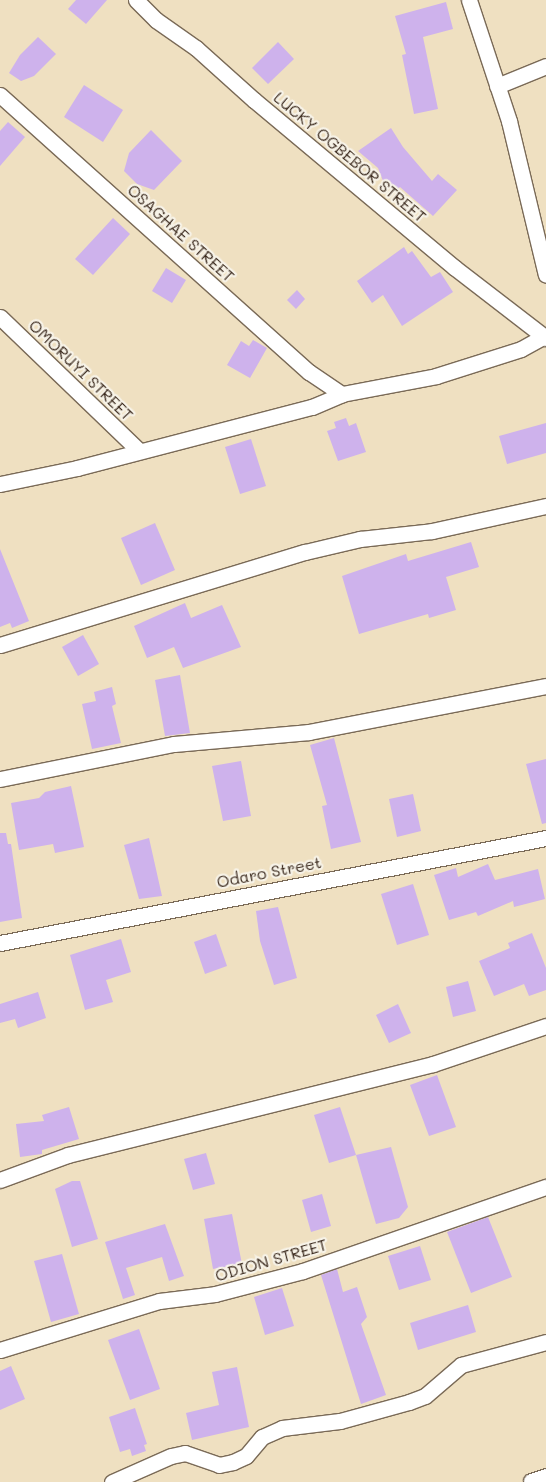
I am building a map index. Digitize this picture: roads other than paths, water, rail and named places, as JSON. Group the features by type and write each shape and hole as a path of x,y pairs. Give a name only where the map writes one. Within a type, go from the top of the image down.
{"street":[{"name":"LUCKY OGBEBOR STREET","path":"136,0 156,20 196,48 254,100 455,268 545,338"},
{"path":"469,0 540,223 546,275"},
{"path":"497,86 546,66"},
{"name":"OSAGHAE STREET","path":"0,95 308,372 342,394"},
{"name":"OMORUYI STREET","path":"0,316 137,449"},
{"path":"0,484 77,468 137,449 312,406 342,394 436,376 521,349 545,338"},
{"path":"0,645 305,552 360,540 432,531 546,506"},
{"path":"0,779 174,744 309,732 546,686"},
{"name":"Odaro Street","path":"0,942 546,838"},
{"path":"0,1180 68,1155 433,1064 546,1026"},
{"name":"ODION STREET","path":"0,1350 159,1301 215,1294 303,1271 546,1187"},
{"path":"112,1482 171,1456 185,1453 219,1465 233,1462 246,1456 262,1437 282,1428 340,1421 409,1402 425,1396 462,1365 546,1342"},
{"path":"531,1481 546,1476"}]}
